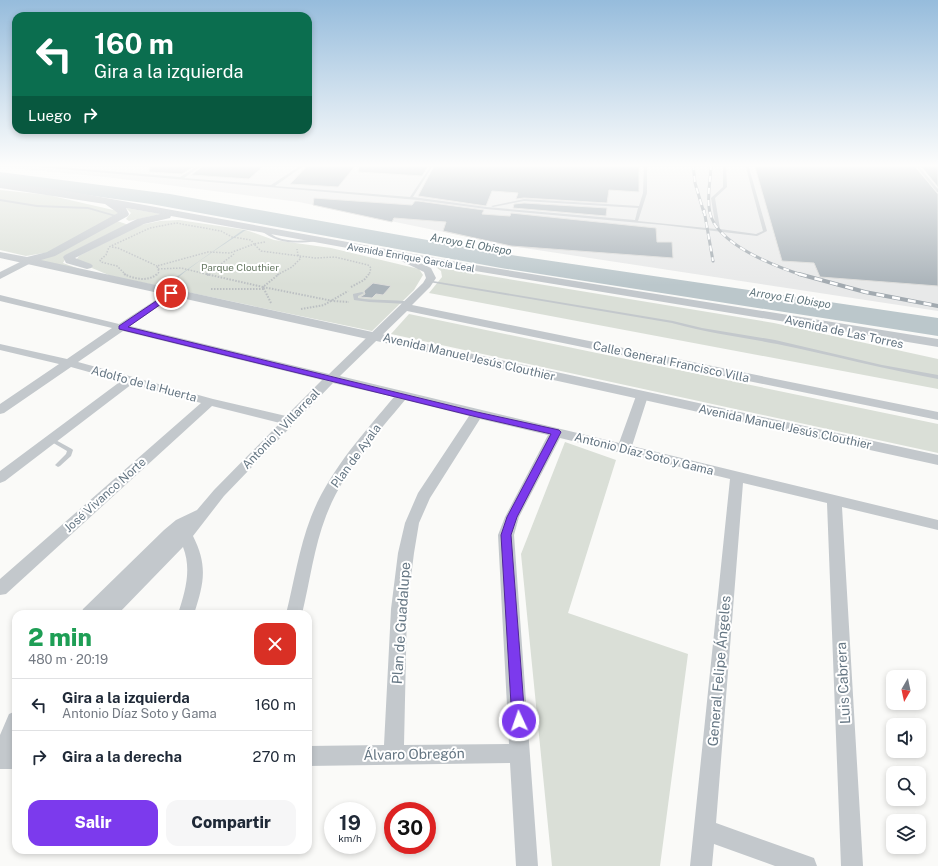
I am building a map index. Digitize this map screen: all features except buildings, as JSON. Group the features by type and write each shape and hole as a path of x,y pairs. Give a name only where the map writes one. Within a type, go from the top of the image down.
{"street":[{"path":"0,276 28,261 51,254 120,218 124,211 112,204"},
{"name":"Avenida Enrique García Leal","path":"121,204 542,280 750,311"},
{"path":"99,277 98,272 93,268 68,259 71,255 137,223 158,217 186,216"},
{"path":"120,218 126,222 137,223"},
{"path":"394,254 428,270 430,274 429,282"},
{"name":"Avenida Manuel Jesús Clouthier","path":"0,255 938,460"},
{"name":"Antonio I. Villarreal","path":"110,610 183,530 289,421 429,282"},
{"path":"0,410 171,293"},
{"name":"Antonio Díaz Soto y Gama","path":"0,298 330,379 556,432 938,528"},
{"name":"Calle General Francisco Villa","path":"406,305 938,416"},
{"path":"750,311 938,343"},
{"name":"Avenida de Las Torres","path":"750,311 938,352"},
{"name":"Adolfo de la Huerta","path":"0,347 70,363 210,402 289,421"},
{"path":"0,358 12,350"},
{"path":"0,478 130,380"},
{"name":"Plan de Ayala","path":"295,610 314,529 335,482 369,435 402,396"},
{"path":"624,449 642,396"},
{"name":"José Vivanco Norte","path":"0,589 210,402"},
{"name":"Plan de Guadalupe","path":"394,754 399,609 406,552 412,523 423,497 477,414"},
{"path":"527,866 506,535 512,517 556,432"},
{"name":"General Felipe Ángeles","path":"701,866 737,477"},
{"name":"Luis Cabrera","path":"834,501 852,866"},
{"path":"183,530 196,564 195,578 187,610"},
{"name":"Antonio I. Villarreal","path":"93,610 156,546 183,530"},
{"path":"12,730 0,759 12,759"},
{"name":"Álvaro Obregón","path":"312,756 521,753"},
{"path":"704,830 806,866"}],"lane":[{"path":"27,204 88,208 120,218"},
{"path":"459,204 757,235 765,231 758,204"},
{"path":"486,208 503,204"},
{"path":"597,204 640,207 636,222"},
{"path":"713,204 718,231"},
{"path":"261,229 276,239 295,242 320,240"},
{"path":"429,282 673,322 700,330 788,345 938,377"},
{"path":"362,293 355,295 356,299 373,302 390,300 406,305"},
{"path":"52,440 70,450 69,455 58,465"}],"path":[{"path":"157,266 159,272 157,275 143,279 124,274 121,268 116,264 101,262 100,260 106,255 109,247 145,228 167,223 176,223 221,231 232,237 251,240 261,251 315,258 335,257 368,265 371,268 371,272 362,282 355,284 333,301 324,305 296,308"},
{"path":"95,243 118,248 157,266 208,252 230,253 240,248 276,239"},
{"path":"205,288 220,290 264,288 274,276 294,268 301,258 298,255 295,242"},
{"path":"206,275 234,254"},
{"path":"158,269 181,268 264,288 333,301"},
{"path":"264,288 269,302 277,305"}],"shaded area":[{"path":"311,204 938,204 938,311 511,246"}],"green space":[{"path":"0,204 89,204 122,212 50,252 26,256 0,250"},
{"path":"126,208 161,214 129,221 126,219 131,213"},
{"name":"Parque Clouthier","path":"179,220 246,230 274,240 331,248 419,269 423,275 414,290 372,331 111,276 76,260 79,256 140,225 160,221"},
{"path":"117,221 129,225 67,256 63,263 85,271 35,260"},
{"path":"436,267 774,323 938,359 938,389 429,293 442,277 441,271"},
{"path":"409,314 938,424 938,453 391,334"},
{"path":"565,442 616,460 568,613 688,654 660,866 552,866 521,554"}],"water":[{"name":"Arroyo El Obispo","path":"153,204 228,204 511,255 938,318 938,336 501,268"},
{"path":"243,230 246,230 217,248"},
{"path":"210,253 180,276 172,283 169,289 167,289 168,283"}],"railway":[{"path":"701,204 704,213"},
{"path":"709,204 710,213 715,224 723,234 735,244 762,260 800,274"},
{"path":"704,210 713,261"},
{"path":"800,274 865,292 938,306"}],"route":[{"path":"171,293 122,327 315,375 556,432 512,517 506,535 519,721"}]}
